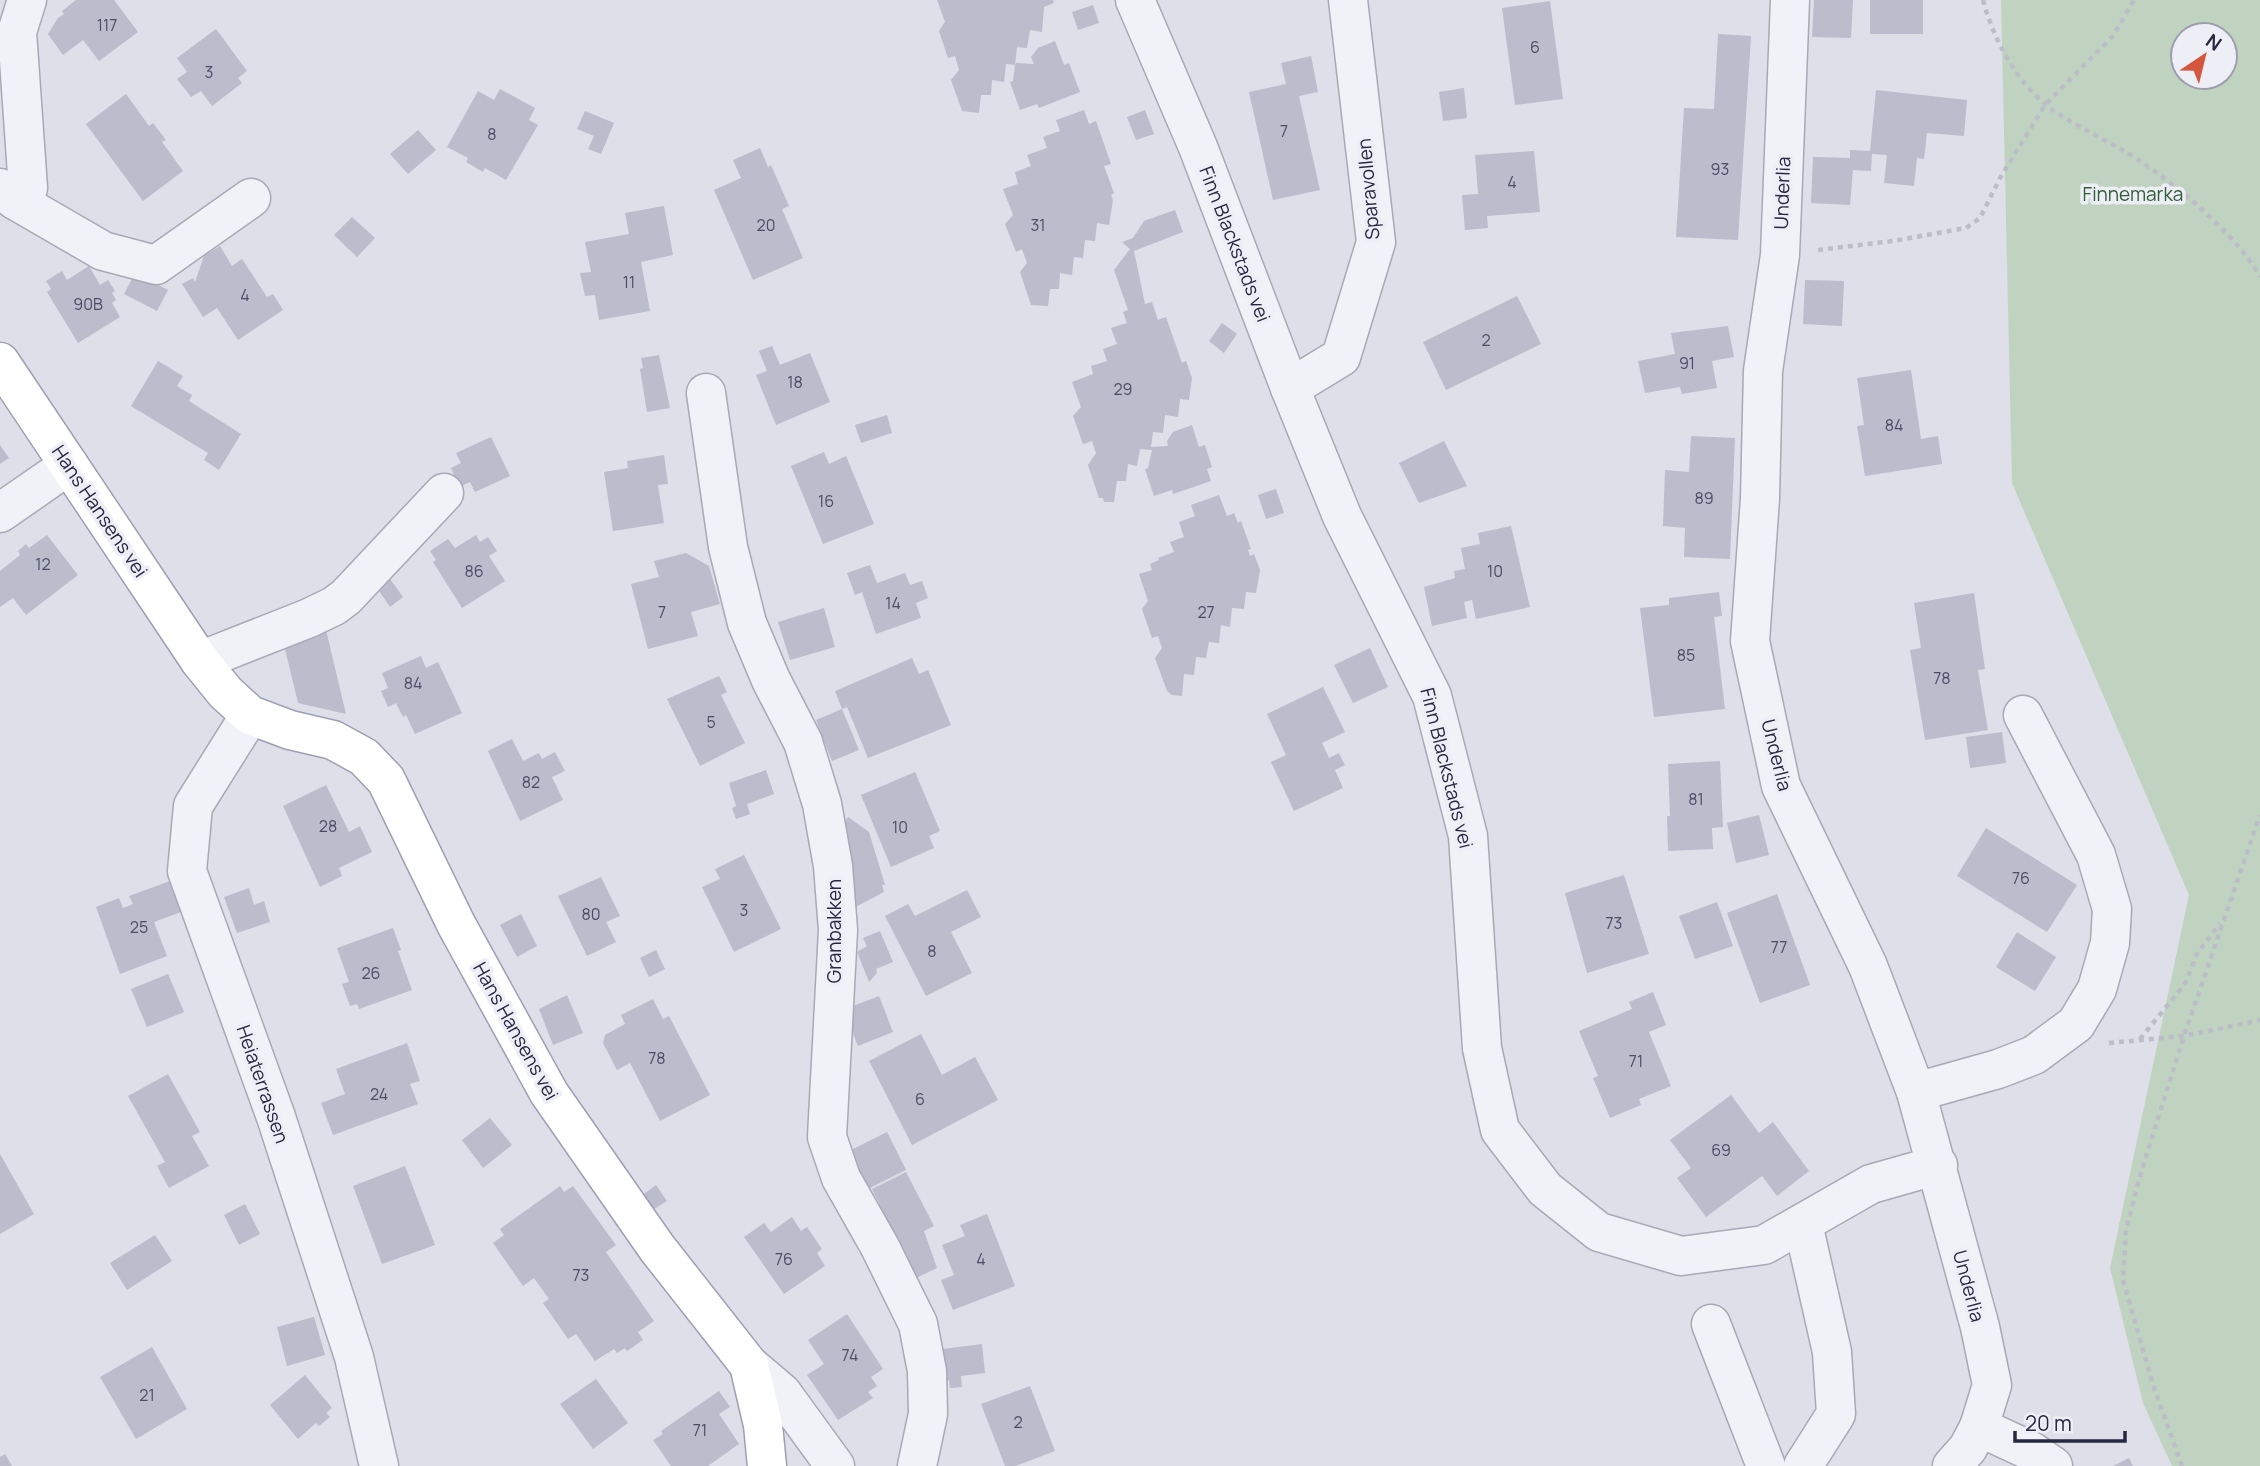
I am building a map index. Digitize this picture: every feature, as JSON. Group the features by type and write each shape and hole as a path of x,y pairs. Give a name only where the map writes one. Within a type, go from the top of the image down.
{"main road":[{"name":"Hans Hansens vei","path":"0,362 200,661 225,692 250,715 290,730 333,740 364,757 386,779 456,925 549,1093 657,1248 749,1365 763,1425 767,1466"}],"street":[{"path":"8,194 29,188 18,32 27,0"},
{"name":"Finn Blackstads vei","path":"1135,0 1198,147 1342,516 1432,696 1468,836 1482,1048 1500,1130 1545,1189 1599,1232 1681,1256 1764,1245 1871,1184 1938,1165"},
{"name":"Sparavollen","path":"1290,388 1341,356 1376,242 1348,0"},
{"name":"Underlia","path":"1790,0 1780,255 1763,371 1760,498 1750,641 1781,786 1868,966 1916,1092 1980,1327 1992,1385 1979,1427 1968,1448 1952,1466"},
{"path":"8,194 103,251 156,265 251,198"},
{"name":"Granbakken","path":"706,393 727,547 747,623 771,680 803,742 822,804 833,866 838,930 827,1138 841,1178 880,1247 918,1324 927,1371 928,1414 917,1466"},
{"path":"0,513 69,465"},
{"path":"200,661 334,606 346,597 444,493"},
{"name":"Heiaterrassen","path":"250,715 193,806 187,871 276,1117 355,1357 379,1466"},
{"path":"1916,1092 1998,1069 2034,1055 2076,1024 2096,989 2110,943 2112,909 2096,855 2022,715"},
{"path":"1803,1224 1832,1352 1836,1414 1803,1466"},
{"path":"1711,1324 1766,1466"},
{"path":"749,1365 782,1393 835,1466"},
{"path":"1979,1427 2031,1451 2053,1466"}],"path":[{"path":"1983,0 1990,26 2011,65 2045,105 2131,155 2199,205 2253,265 2260,277"},
{"path":"1780,255 1893,242 1966,228 1980,218 2006,167 2045,105 2113,36 2134,0"},
{"path":"2182,1466 2153,1385 2123,1280 2126,1230 2141,1172 2184,1036 2260,815"},
{"path":"2139,1040 2185,984 2197,954 2222,920"},
{"path":"2052,1041 2078,1046 2184,1036 2260,1020"}],"green space":[{"name":"Finnemarka","path":"2001,0 2260,0 2260,1466 2172,1466 2143,1403 2110,1268 2189,895 2012,483"}],"building":[{"path":"76,0 114,0 138,32 99,61 83,40 63,55 48,34 58,18 64,14 62,11"},
{"path":"937,0 1053,0 1054,3 1044,7 1042,32 1030,30 1027,48 1017,47 1015,65 1006,64 1004,82 992,80 991,95 981,95 979,113 962,111 951,80 959,70 955,56 948,58 939,31 945,22"},
{"path":"1814,0 1853,0 1851,38 1812,37"},
{"path":"1870,0 1923,0 1923,34 1870,34"},
{"path":"1550,1 1563,99 1515,105 1502,8"},
{"path":"1093,5 1099,23 1078,30 1072,12"},
{"path":"216,29 247,71 238,78 242,83 212,106 201,91 191,97 177,79 187,72 177,58"},
{"path":"1718,34 1751,36 1738,240 1676,237 1684,108 1714,109"},
{"path":"1055,41 1064,65 1069,63 1080,92 1039,108 1037,104 1020,110 1010,82 1013,81 1015,65 1034,64 1031,57 1038,48"},
{"path":"1311,56 1318,92 1299,96 1320,190 1273,200 1249,92 1286,84 1281,63"},
{"path":"1464,88 1467,118 1443,121 1439,92"},
{"path":"500,89 535,108 529,120 538,125 506,180 485,168 483,172 466,162 468,158 447,147 478,91 494,100"},
{"path":"1876,90 1967,100 1964,136 1927,133 1924,159 1917,158 1914,186 1884,183 1887,155 1872,154 1871,171 1853,170 1850,205 1811,203 1813,157 1850,158 1850,150 1870,151"},
{"path":"126,94 149,126 153,123 166,140 162,142 183,171 143,201 86,124"},
{"path":"1084,110 1089,124 1096,121 1111,164 1104,166 1114,193 1111,195 1113,200 1109,225 1097,223 1095,241 1085,240 1083,258 1074,257 1072,275 1060,273 1059,289 1050,289 1048,306 1031,305 1020,272 1027,263 1022,249 1016,252 1005,224 1013,215 1003,189 1018,184 1015,172 1031,166 1027,155 1047,148 1043,137 1060,131 1056,120"},
{"path":"1145,110 1154,134 1136,140 1127,117"},
{"path":"585,111 614,123 601,154 588,149 594,136 577,129"},
{"path":"418,130 436,150 408,174 390,154"},
{"path":"760,148 768,167 771,165 789,206 782,209 803,258 753,280 714,190 741,178 733,160"},
{"path":"1534,151 1540,212 1487,216 1488,228 1465,230 1462,195 1478,194 1475,155"},
{"path":"664,206 673,255 641,262 650,311 599,320 595,295 585,296 580,273 591,272 585,242 629,234 625,213"},
{"path":"1175,210 1183,232 1134,251 1145,304 1152,302 1158,320 1166,317 1182,363 1186,361 1192,378 1189,400 1180,399 1178,417 1165,415 1163,433 1153,432 1151,447 1168,446 1167,441 1173,432 1192,425 1199,447 1205,445 1212,467 1207,469 1211,481 1173,494 1172,490 1154,496 1145,469 1148,468 1152,450 1140,449 1137,466 1128,464 1126,481 1117,481 1114,502 1104,502 1103,498 1099,498 1088,465 1096,453 1092,441 1083,444 1073,416 1081,407 1072,382 1093,374 1091,366 1107,361 1103,349 1117,344 1111,328 1127,323 1123,312 1128,310 1114,270 1130,249 1122,242 1133,238 1144,221"},
{"path":"352,217 375,238 357,257 334,235"},
{"path":"220,246 232,266 242,259 267,297 273,294 283,310 238,340 217,308 203,317 182,284 193,278 195,282 204,256"},
{"path":"89,266 100,285 108,280 115,291 112,293 116,300 112,303 120,317 78,343 47,292 51,289 46,281 62,271 67,280"},
{"path":"135,273 168,290 157,311 124,294"},
{"path":"1805,280 1844,281 1842,326 1803,324"},
{"path":"1517,296 1541,344 1446,390 1423,342"},
{"path":"1222,323 1237,334 1224,353 1209,341"},
{"path":"1728,326 1734,357 1712,361 1717,388 1682,394 1680,387 1645,393 1638,361 1675,354 1671,333"},
{"path":"772,346 780,365 810,353 830,402 776,425 756,375 767,371 759,351"},
{"path":"659,355 670,408 647,412 640,369 643,368 641,358"},
{"path":"158,361 183,376 177,386 192,395 189,401 241,434 219,470 204,460 208,453 131,406"},
{"path":"1911,370 1921,439 1938,436 1942,464 1865,476 1857,426 1864,425 1857,378"},
{"path":"887,415 892,433 861,443 855,425"},
{"path":"1691,436 1735,438 1730,559 1684,557 1685,528 1663,526 1665,470 1689,472"},
{"path":"491,437 510,476 475,492 470,482 459,487 451,468 461,463 456,453"},
{"path":"1444,441 1467,486 1419,503 1399,463"},
{"path":"0,445 9,458 0,464"},
{"path":"824,452 829,464 846,456 874,524 823,544 791,466"},
{"path":"664,455 668,484 658,485 664,523 613,531 604,472 628,468 627,461"},
{"path":"1276,489 1284,513 1266,519 1258,495"},
{"path":"1219,495 1227,516 1234,513 1238,523 1241,521 1251,549 1248,550 1250,556 1254,554 1260,570 1256,593 1246,592 1244,609 1232,608 1230,627 1221,625 1219,643 1209,642 1206,658 1196,657 1194,675 1184,674 1182,696 1172,695 1167,691 1155,658 1162,648 1158,636 1152,638 1142,609 1148,601 1139,574 1152,570 1150,564 1174,552 1170,542 1184,537 1179,522 1195,516 1191,505"},
{"path":"1511,526 1530,607 1476,619 1472,600 1464,602 1467,618 1432,626 1424,587 1455,578 1454,571 1465,569 1461,548 1480,544 1478,533"},
{"path":"47,535 78,575 26,615 13,598 0,607 0,571 20,555 18,551 26,544 29,548"},
{"path":"476,535 480,542 488,537 497,551 489,556 505,581 462,608 433,562 436,560 430,551 448,539 455,548"},
{"path":"686,553 709,566 720,604 691,612 698,636 648,649 631,584 659,577 654,561"},
{"path":"870,565 877,583 905,573 910,585 922,581 928,598 916,603 921,618 876,634 862,592 855,595 847,573"},
{"path":"388,576 403,597 390,607 375,585"},
{"path":"1719,592 1722,616 1714,617 1725,709 1654,717 1640,608 1669,605 1669,598"},
{"path":"1974,593 1985,669 1978,670 1988,730 1925,740 1910,650 1921,648 1914,603"},
{"path":"824,608 835,647 790,660 778,622"},
{"path":"325,626 346,714 298,703 285,649"},
{"path":"1370,648 1388,687 1353,703 1334,665"},
{"path":"421,656 426,668 438,662 462,713 415,734 406,715 403,717 396,703 388,707 381,691 388,688 382,673"},
{"path":"912,658 919,674 928,670 951,725 868,758 847,707 842,709 835,691"},
{"path":"719,676 727,692 721,695 745,743 700,766 667,699"},
{"path":"1323,687 1345,732 1322,743 1329,758 1339,753 1345,765 1335,770 1343,788 1294,811 1271,762 1286,755 1267,714"},
{"path":"842,709 859,750 832,761 816,720"},
{"path":"2002,732 2006,763 1970,768 1966,737"},
{"path":"512,739 523,761 539,753 542,759 555,752 565,771 552,777 563,800 520,821 488,751"},
{"path":"1720,761 1723,827 1712,828 1713,849 1668,851 1668,764"},
{"path":"766,770 774,794 747,804 750,814 736,819 732,808 736,806 729,783"},
{"path":"915,772 940,831 929,836 934,848 891,867 861,795"},
{"path":"326,785 349,832 360,826 372,852 339,868 342,876 320,887 283,806"},
{"path":"1759,815 1769,855 1736,863 1727,823"},
{"path":"848,817 869,832 885,885 882,885 884,892 846,912 844,823"},
{"path":"1986,828 2077,885 2047,932 1957,876"},
{"path":"744,855 781,929 734,952 702,887 720,879 715,869"},
{"path":"1624,875 1649,954 1587,973 1565,893"},
{"path":"601,877 620,916 606,922 616,942 587,956 558,896"},
{"path":"170,881 181,912 154,922 167,956 120,974 96,907 119,898 123,908 133,904 129,896"},
{"path":"249,888 254,905 264,901 270,922 237,933 224,897"},
{"path":"967,890 981,917 951,932 972,973 926,996 885,916 908,904 915,916"},
{"path":"1777,894 1810,985 1760,1003 1727,913"},
{"path":"1717,902 1733,946 1695,959 1679,916"},
{"path":"521,914 537,946 517,957 500,925"},
{"path":"393,928 412,990 359,1009 357,1004 350,1006 342,984 349,982 337,948"},
{"path":"880,931 893,962 876,969 877,973 869,982 857,952 867,946 863,938"},
{"path":"2017,932 2056,957 2035,991 1996,967"},
{"path":"656,950 665,969 649,977 640,958"},
{"path":"168,974 184,1012 147,1027 131,989"},
{"path":"1653,992 1666,1025 1649,1032 1671,1086 1639,1099 1641,1105 1610,1118 1593,1078 1598,1076 1579,1031 1632,1009 1629,1002"},
{"path":"567,995 583,1033 553,1045 539,1009"},
{"path":"879,996 893,1032 858,1046 843,1010"},
{"path":"653,999 663,1019 669,1016 710,1095 660,1121 630,1063 617,1070 603,1043 605,1035 625,1024 621,1015"},
{"path":"921,1034 942,1075 975,1057 998,1100 912,1145 869,1061"},
{"path":"407,1043 420,1081 410,1084 418,1104 333,1135 321,1103 345,1094 336,1069"},
{"path":"168,1074 200,1132 192,1136 209,1166 169,1188 157,1166 165,1162 128,1096"},
{"path":"1731,1095 1759,1133 1773,1122 1809,1171 1777,1196 1762,1176 1706,1217 1677,1178 1691,1168 1670,1140"},
{"path":"490,1118 512,1145 483,1168 462,1140"},
{"path":"887,1132 906,1170 868,1189 849,1151"},
{"path":"0,1154 34,1214 0,1234"},
{"path":"405,1166 435,1245 382,1264 353,1186"},
{"path":"906,1172 934,1226 924,1231 937,1268 916,1278 872,1189"},
{"path":"656,1185 667,1201 651,1211 641,1196"},
{"path":"560,1186 564,1192 573,1186 616,1245 606,1252 654,1321 638,1332 643,1340 627,1351 625,1348 617,1353 614,1349 595,1361 576,1334 568,1339 543,1303 549,1299 534,1278 523,1286 493,1243 504,1235 500,1229"},
{"path":"245,1204 260,1234 239,1245 224,1215"},
{"path":"987,1214 1015,1286 953,1310 941,1280 954,1275 942,1245 965,1236 960,1225"},
{"path":"792,1217 801,1231 807,1227 822,1249 817,1253 825,1266 784,1294 744,1237 764,1223 771,1232"},
{"path":"155,1235 172,1261 127,1290 110,1263"},
{"path":"847,1314 883,1369 871,1377 877,1386 868,1392 873,1398 838,1420 807,1375 824,1364 808,1340"},
{"path":"314,1317 325,1355 287,1366 277,1327"},
{"path":"982,1344 985,1373 961,1376 962,1387 950,1388 943,1349"},
{"path":"152,1347 187,1409 136,1439 100,1377"},
{"path":"305,1375 332,1408 326,1413 330,1417 319,1426 316,1423 298,1439 270,1405"},
{"path":"596,1379 628,1423 593,1449 560,1404"},
{"path":"1030,1386 1055,1451 1015,1466 1005,1466 981,1404"},
{"path":"719,1391 730,1407 719,1414 739,1444 708,1466 671,1466 653,1440 663,1434 661,1431"},
{"path":"5,1454 12,1466 0,1466 0,1457"},
{"path":"2129,1458 2133,1466 2113,1466"}]}
